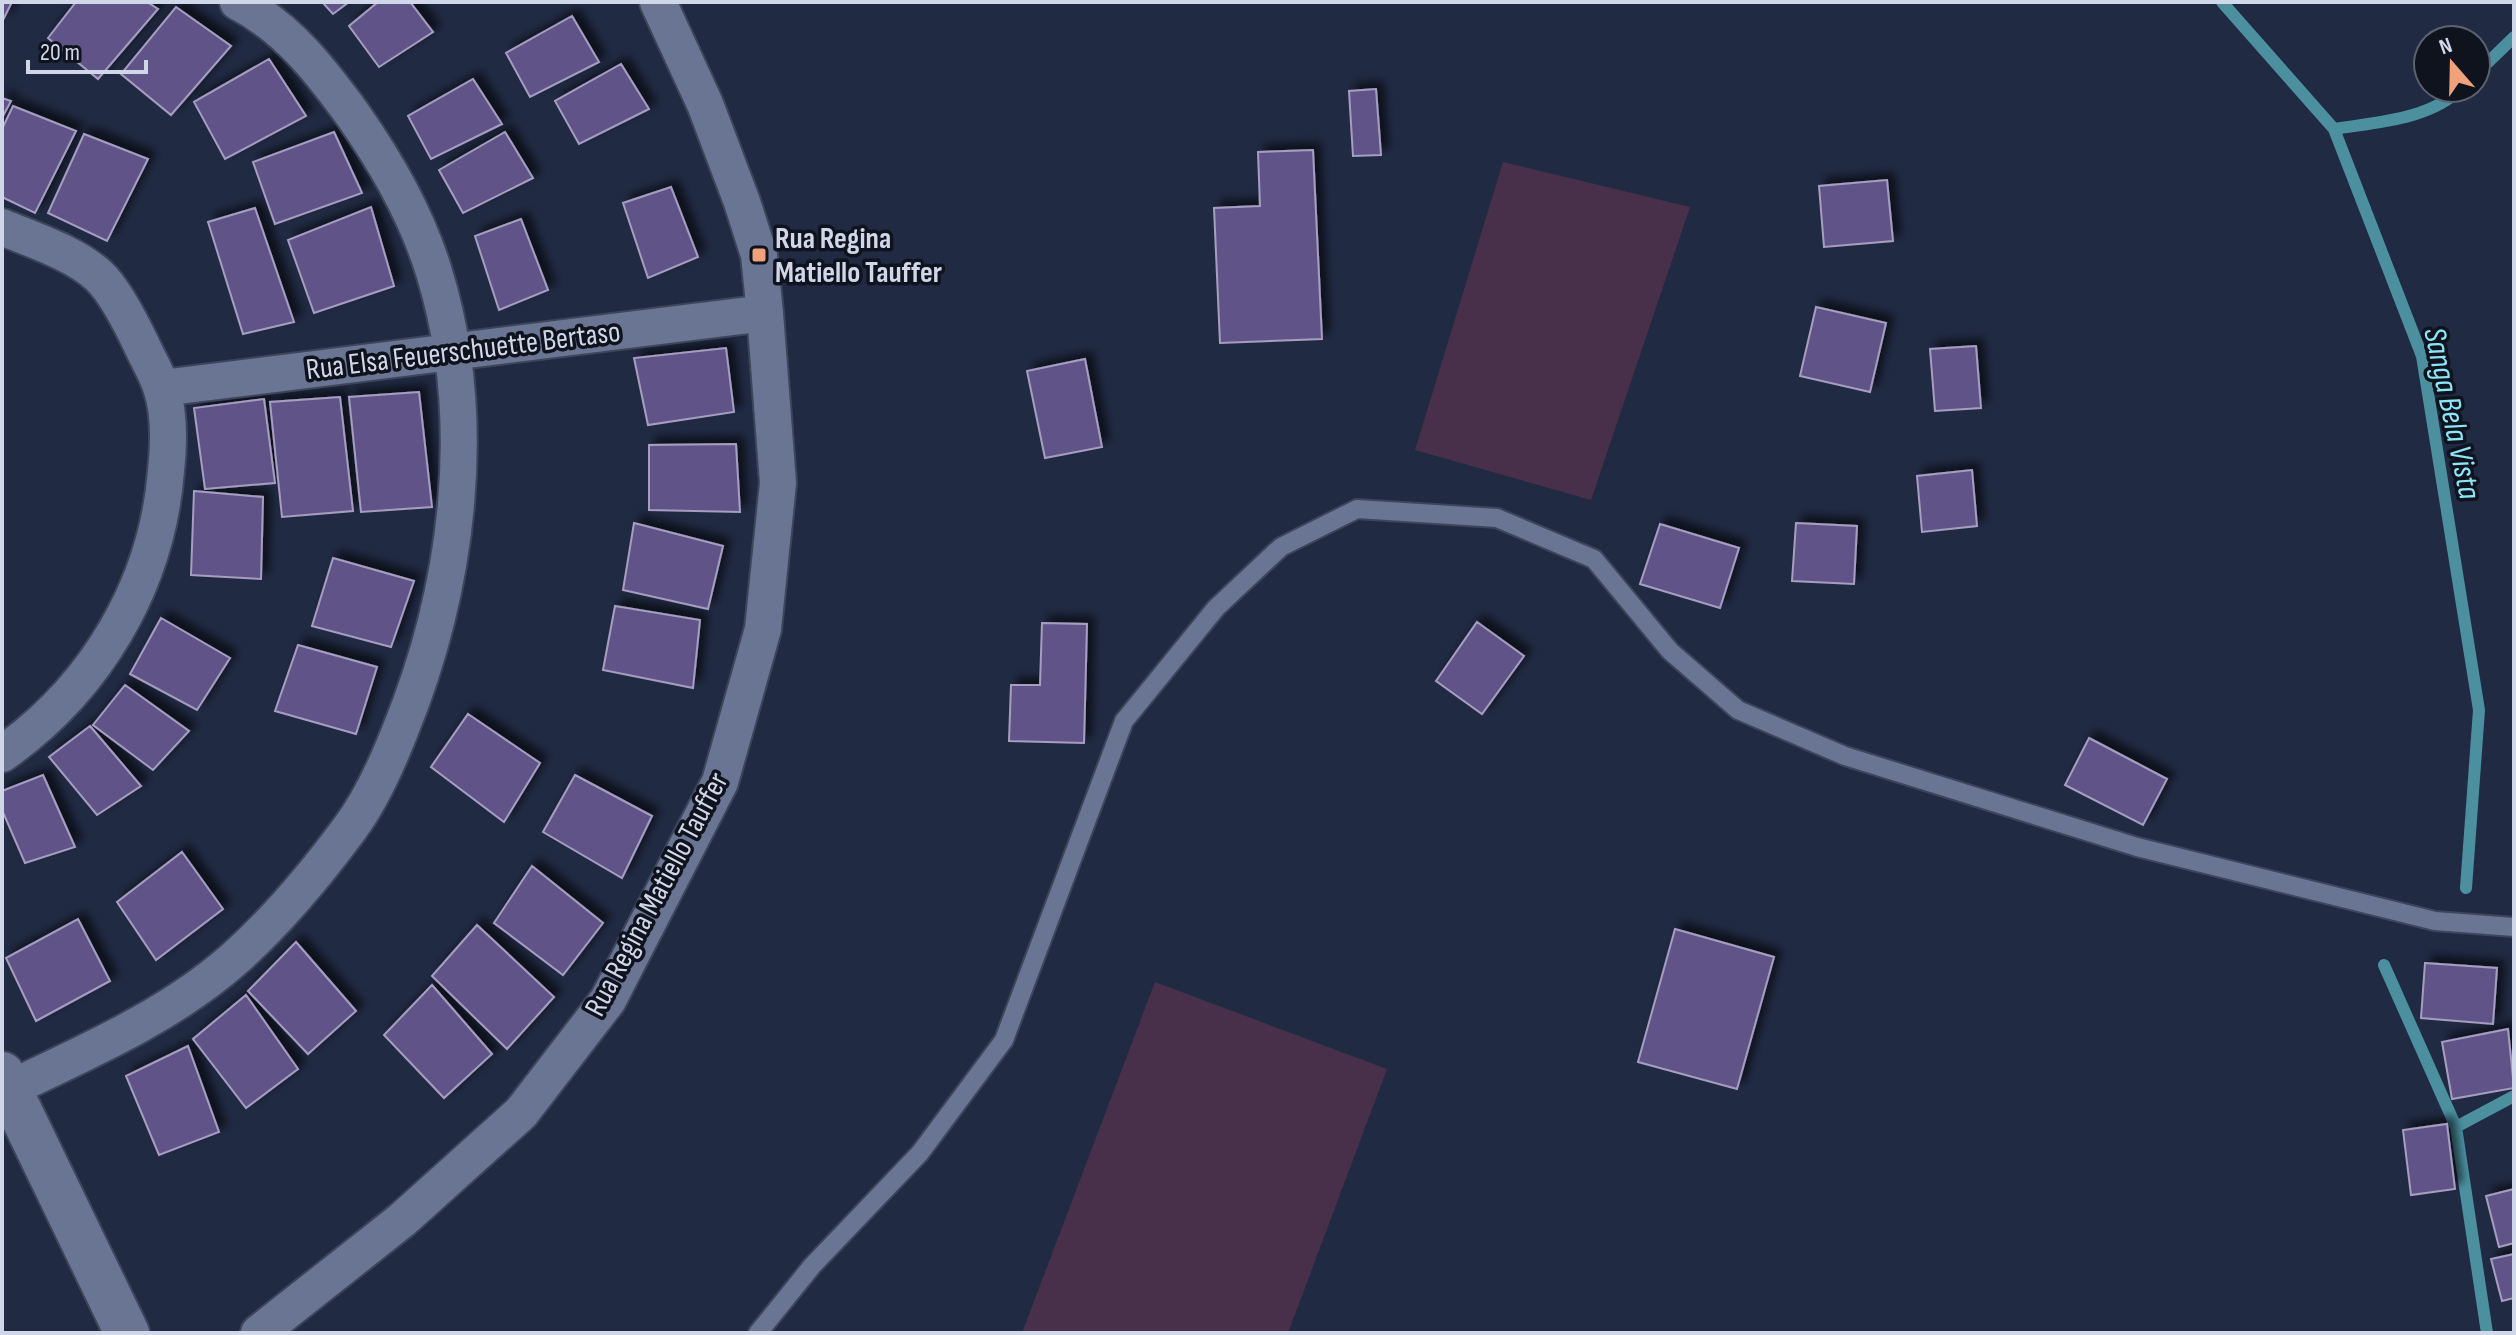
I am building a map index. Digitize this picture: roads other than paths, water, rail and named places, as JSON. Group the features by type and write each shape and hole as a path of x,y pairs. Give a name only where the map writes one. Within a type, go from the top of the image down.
{"street":[{"path":"127,1333 6,1081 105,1045 232,961 296,895 353,825 388,761 417,691 437,625 456,514 458,445 452,352 435,274 422,236 373,145 322,72 264,15 238,2"},
{"name":"Rua Regina Matiello Tauffer","path":"259,1333 402,1220 521,1113 608,1000 720,782 763,629 778,483 765,313 759,255 742,202 705,104 658,2"},
{"path":"2,227 49,246 100,276 135,332 162,388 168,455 164,496 148,568 114,636 77,687 26,737 2,754"},
{"name":"Rua Elsa Feuerschuette Bertaso","path":"162,388 765,313"}],"lane":[{"path":"758,1333 812,1266 920,1153 1004,1040 1124,721 1216,608 1281,547 1357,509 1497,518 1594,559 1670,651 1738,710 1845,756 2137,847 2435,921 2514,927"}],"waterway":[{"name":"Sanga Bela Vista","path":"2222,2 2334,129 2422,356 2479,710 2466,888"},
{"path":"2492,58 2514,37"},
{"path":"2334,129 2402,118 2440,104"},
{"name":"Sanga Bela Vista","path":"2384,965 2456,1127 2487,1333"},
{"path":"2456,1127 2514,1096"}],"place":[{"name":"Rua Regina Matiello Tauffer","path":"759,255"}]}
